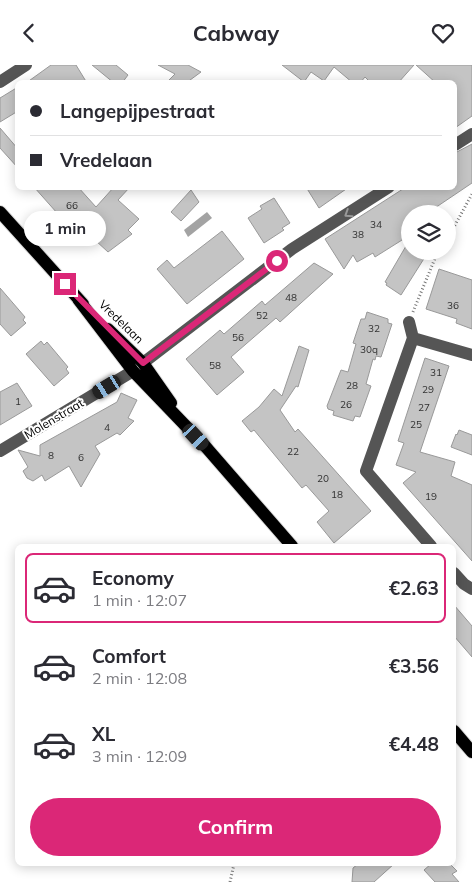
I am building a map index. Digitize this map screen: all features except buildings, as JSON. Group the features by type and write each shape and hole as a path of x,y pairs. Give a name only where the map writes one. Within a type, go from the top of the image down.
{"main road":[{"name":"Vredelaan","path":"0,212 78,299 143,363 196,437"},
{"name":"Vredelaan","path":"78,299 133,371 196,437 290,544"},
{"path":"456,733 472,752"}],"street":[{"path":"0,82 26,65"},
{"path":"457,144 472,134"},
{"path":"143,363 292,249 384,190"},
{"path":"409,321 413,338 366,471 429,544"},
{"path":"413,338 472,355"},
{"name":"Molenstraat","path":"0,451 133,371"},
{"path":"456,575 472,589"}],"path":[{"path":"456,223 472,194"},
{"path":"409,321 434,260"},
{"path":"230,882 234,866"}],"shaded area":[{"path":"207,212 212,218 188,237 184,230"}],"route":[{"path":"65,284 143,363 277,261"}]}
